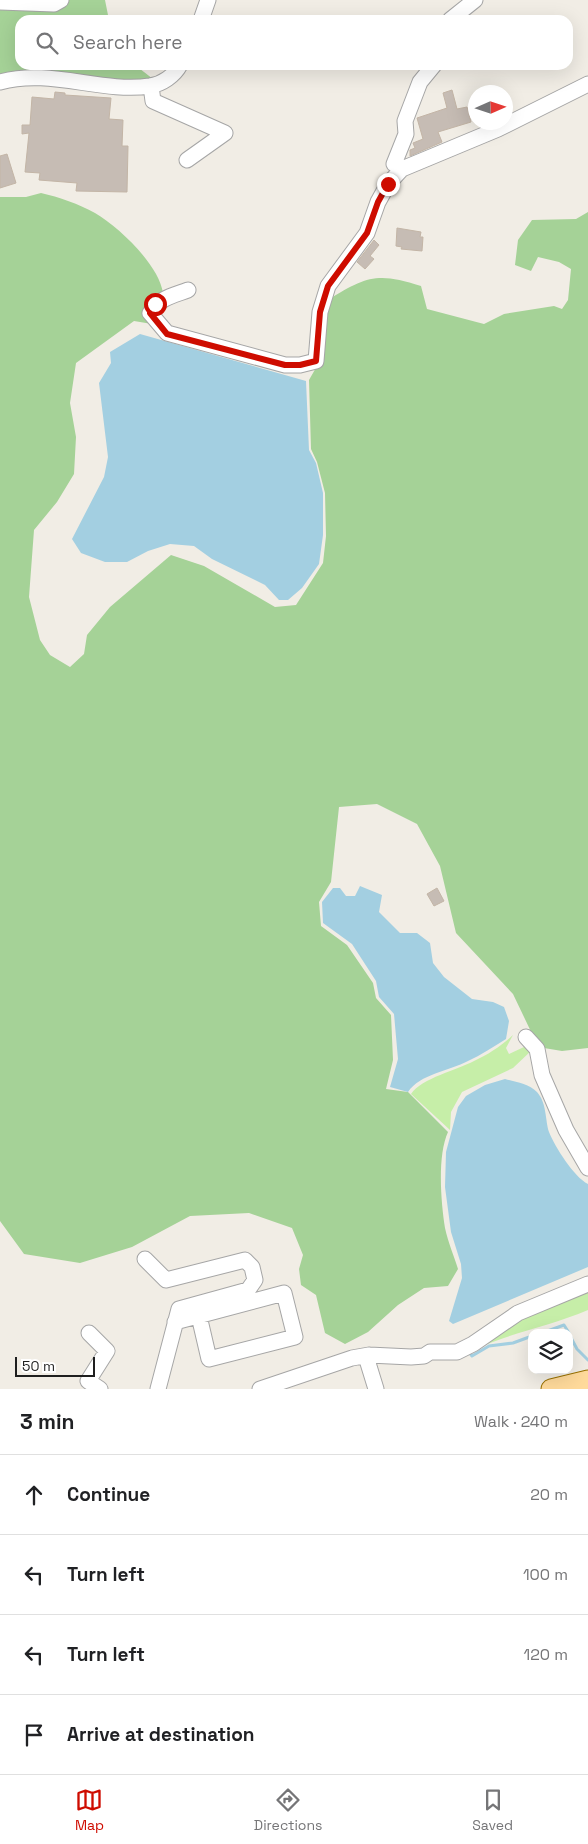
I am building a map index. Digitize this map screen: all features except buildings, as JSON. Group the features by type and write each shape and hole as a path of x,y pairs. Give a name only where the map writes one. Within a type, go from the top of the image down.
{"main road":[{"path":"551,1389 588,1380"}],"street":[{"path":"0,2 54,4 61,0"},
{"path":"203,15 208,0"},
{"path":"456,15 475,0"},
{"path":"0,82 28,77 129,87 151,86 166,80 175,70"},
{"path":"402,169 394,164 406,134 405,121 420,82 430,70"},
{"path":"188,290 164,298 155,304 150,313 167,334 285,365 300,365 316,361 320,312 328,286 367,233 378,202 388,184 402,169 498,129 588,84"},
{"path":"151,86 153,101 225,133 187,160"},
{"path":"526,1037 537,1049 542,1075 566,1130 588,1168"},
{"path":"145,1260 166,1280 245,1260 252,1267 255,1280 248,1290 179,1309 158,1389"},
{"path":"260,1389 288,1385 352,1358 369,1355 424,1356 430,1352 457,1352 468,1347 518,1313 588,1284"},
{"path":"175,1322 284,1293 295,1337 209,1359 198,1316"},
{"path":"89,1333 107,1351 88,1380 100,1389"},
{"path":"369,1355 368,1363 376,1389"}],"green space":[{"path":"0,0 105,0 108,15 15,15 15,70 141,70 153,79 130,82 0,76"},
{"path":"41,193 82,207 105,219 115,227 146,259 160,282 163,293 143,313 152,324 134,321 76,363 70,403 76,437 74,474 57,502 34,530 29,597 40,640 50,655 70,667 84,654 87,635 110,607 171,555 204,566 275,607 296,605 323,563 326,536 325,493 317,462 311,449 309,380 321,359 328,300 363,281 383,278 421,286 427,309 484,324 504,314 554,306 562,309 568,300 571,269 559,262 538,257 531,271 515,265 518,240 532,220 576,219 588,212 588,1048 562,1051 544,1048 535,1040 513,994 456,933 440,866 417,824 377,804 339,807 331,882 319,902 321,926 347,945 373,983 376,998 391,1015 393,1060 386,1089 408,1092 448,1132 442,1154 441,1193 445,1228 458,1269 448,1286 424,1288 398,1305 368,1332 345,1344 325,1333 316,1295 301,1285 299,1269 303,1255 292,1228 249,1213 190,1216 132,1247 80,1263 24,1254 0,1221 0,197 26,197"},
{"path":"513,1035 506,1048 509,1054 524,1047 532,1050 513,1068 462,1092 451,1112 450,1130 411,1094 423,1083 485,1056"},
{"path":"588,1290 588,1310 480,1347 511,1324"}],"water":[{"path":"140,334 306,381 309,450 316,463 323,493 323,535 319,564 302,588 288,600 279,600 265,585 212,559 194,546 170,544 148,551 127,562 105,562 81,553 72,539 104,477 108,457 99,383 111,363 110,352"},
{"path":"360,886 382,895 379,912 400,933 417,933 430,943 433,963 444,977 472,999 493,1002 504,1007 509,1021 506,1039 468,1061 427,1077 413,1086 408,1092 390,1087 398,1059 394,1014 379,997 376,981 352,944 323,923 322,902 333,888 340,888 346,896 355,896"},
{"path":"505,1079 526,1085 537,1092 543,1101 549,1132 556,1145 571,1168 588,1184 588,1267 453,1324 449,1321 462,1278 461,1264 451,1232 445,1187 446,1152 458,1107 466,1096 485,1085"}],"waterway":[{"path":"553,1329 564,1325 566,1329"},
{"path":"469,1352 472,1356 489,1346 513,1343 528,1337"},
{"path":"573,1342 577,1349 588,1360"}],"route":[{"path":"155,304 150,313 167,334 285,365 300,365 316,361 320,312 328,286 367,233 378,202 388,184"}]}
